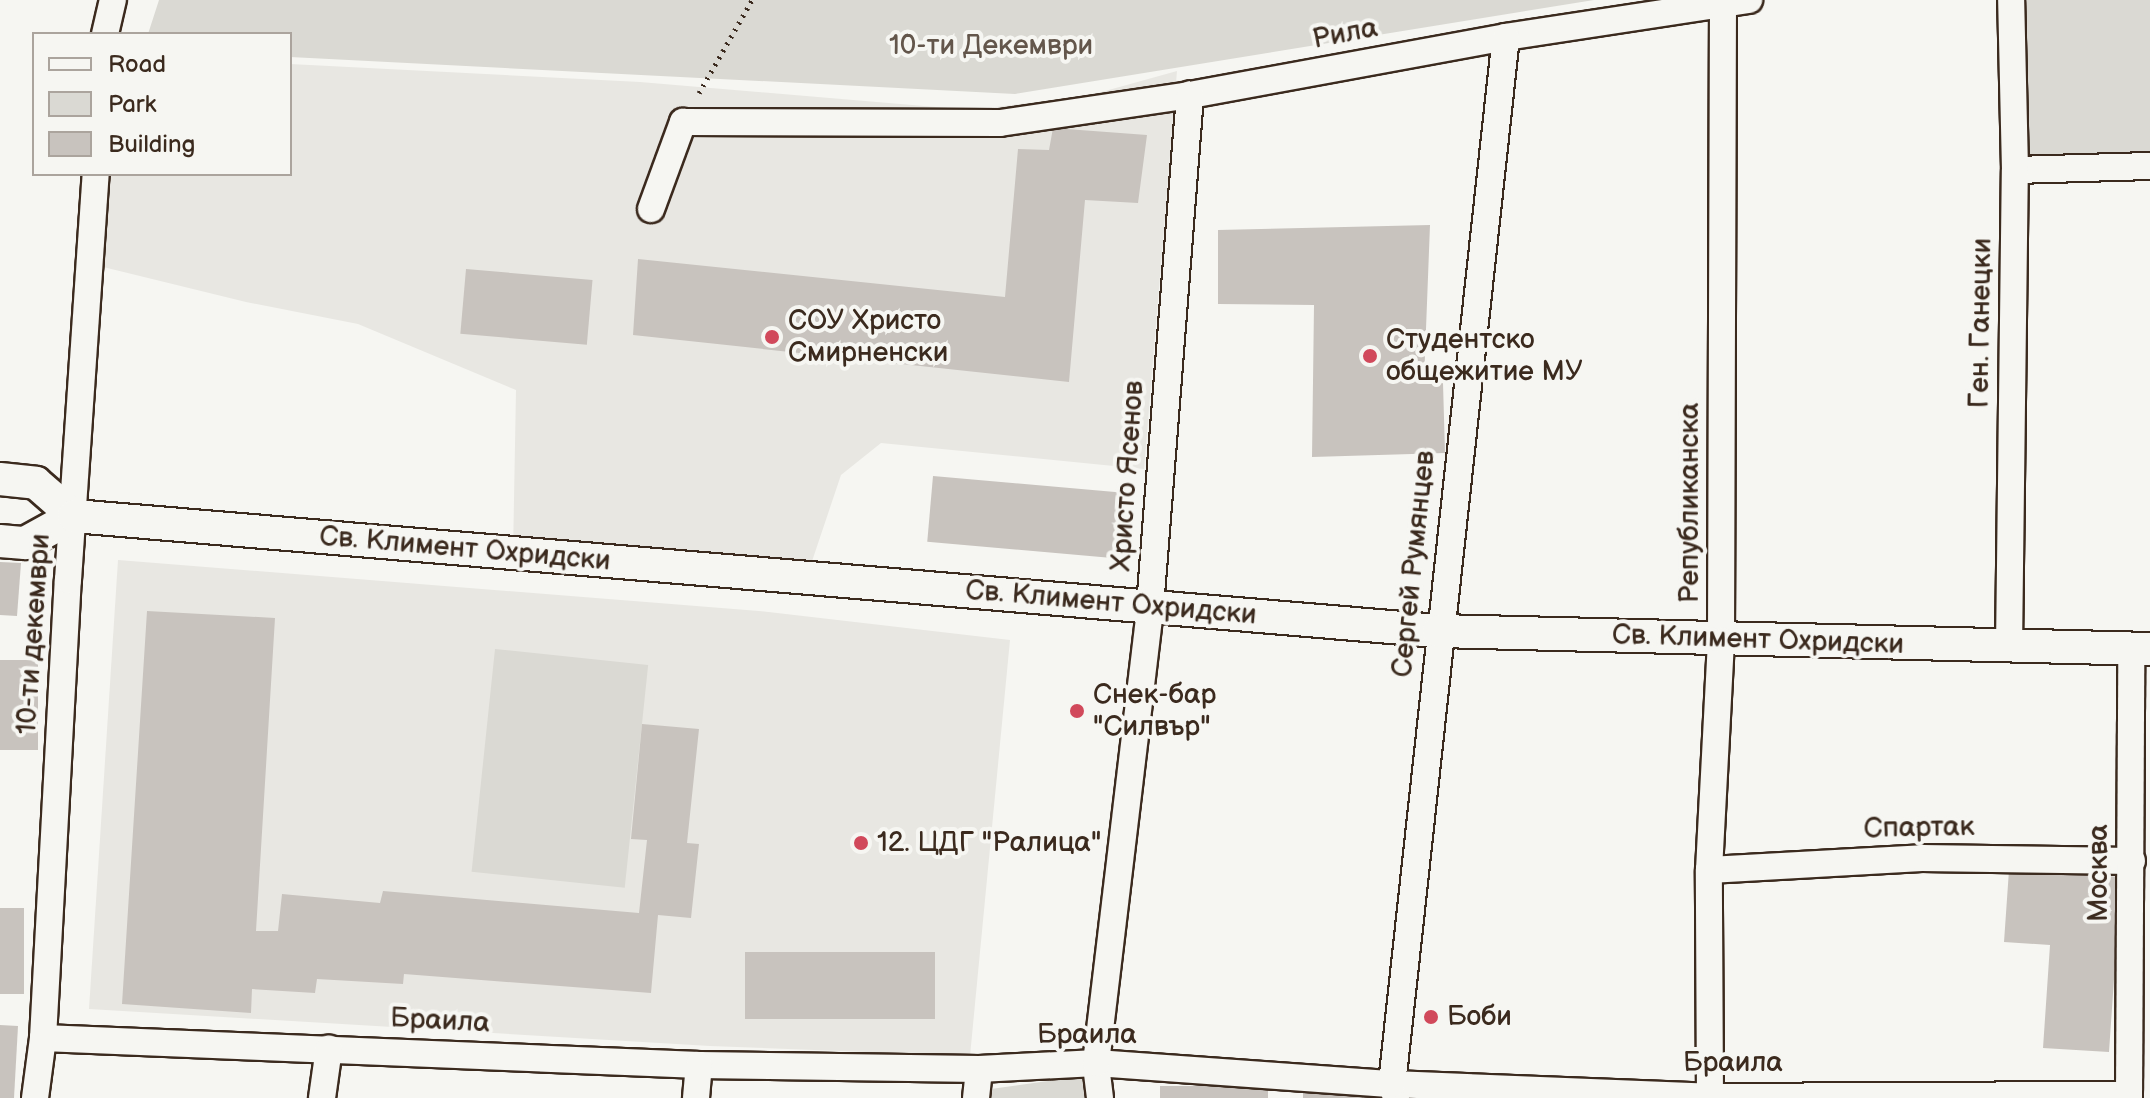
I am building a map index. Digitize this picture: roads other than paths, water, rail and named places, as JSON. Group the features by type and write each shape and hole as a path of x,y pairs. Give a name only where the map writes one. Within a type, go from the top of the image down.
{"street":[{"path":"105,32 113,0"},
{"name":"Ген. Ганецки","path":"2009,648 2015,170 2011,0"},
{"name":"Рила","path":"651,209 683,122 1000,123 1190,95 1506,37 1732,2"},
{"name":"Републиканска","path":"1710,1098 1709,870 1721,638 1732,2"},
{"name":"Сергей Румянцев","path":"1394,1091 1439,631 1506,37"},
{"name":"Христо Ясенов","path":"1100,1098 1096,1063 1150,607 1190,95"},
{"path":"2015,170 2150,166"},
{"name":"10-ти декември","path":"35,1098 43,1038 96,176"},
{"path":"0,479 36,483 74,516 25,543 0,541"},
{"name":"Св. Климент Охридски","path":"74,516 1439,631 2141,649"},
{"name":"Москва","path":"2129,1096 2132,861 2141,649"},
{"name":"Спартак","path":"1709,870 1922,858 2132,861"},
{"name":"Браила","path":"43,1038 699,1065 979,1069 1096,1063 1394,1091 1710,1098 2129,1096"},
{"path":"322,1098 329,1048"},
{"path":"696,1098 699,1065"},
{"path":"976,1098 979,1069"}],"place":[{"name":"СОУ Христо Смирненски","path":"772,337"},
{"name":"Студентско общежитие МУ","path":"1370,356"},
{"name":"Снек-бар \"Силвър\"","path":"1077,711"},
{"name":"12. ЦДГ \"Ралица\"","path":"861,843"},
{"name":"Боби","path":"1431,1017"}],"park label":[{"name":"10-ти Декември","path":"991,46"}]}
